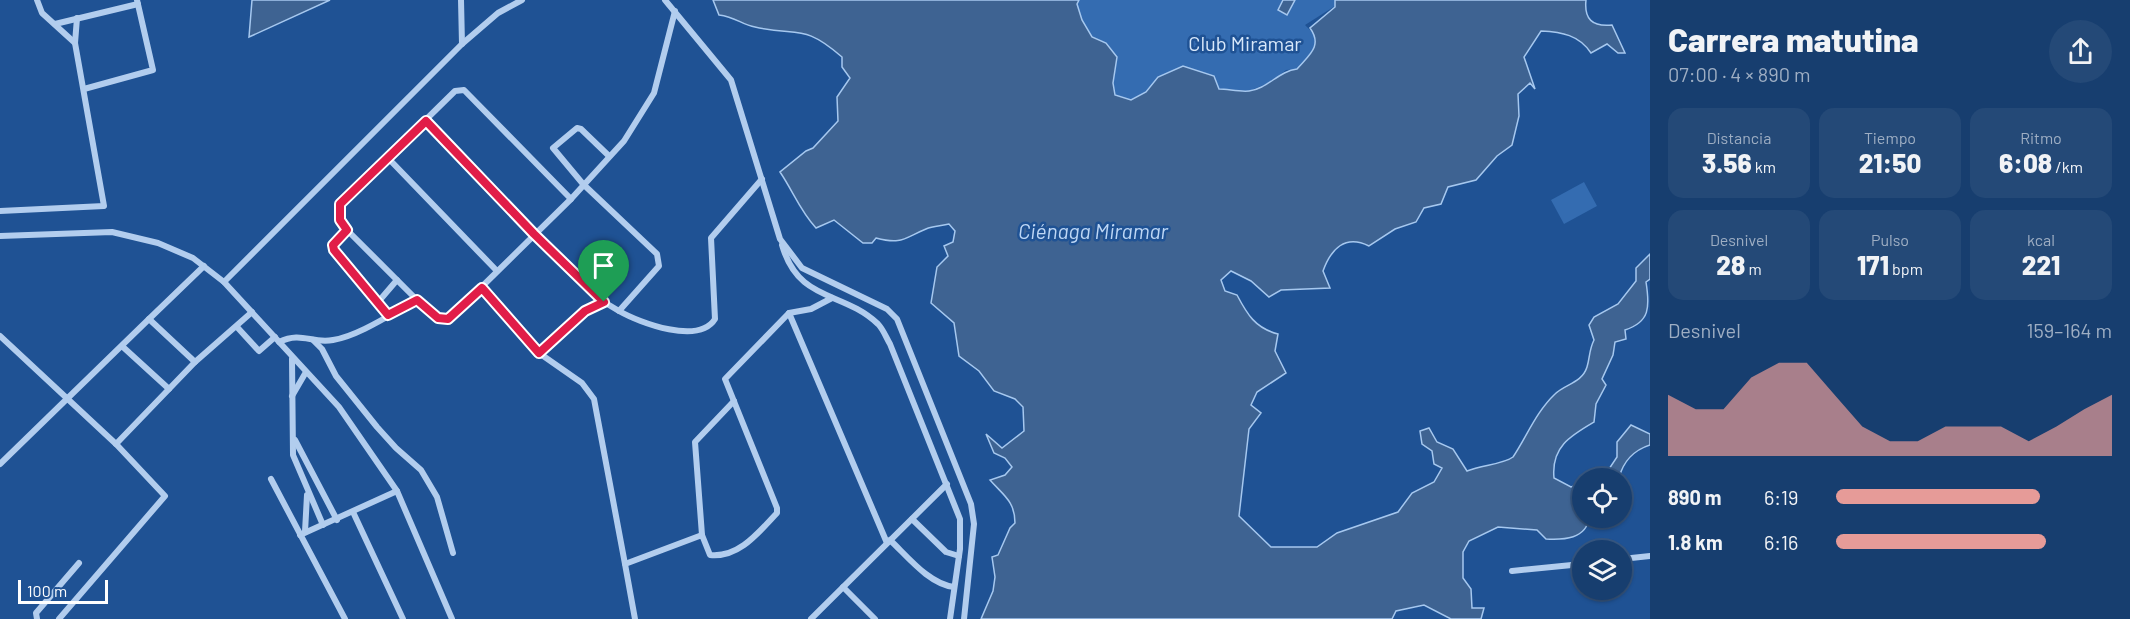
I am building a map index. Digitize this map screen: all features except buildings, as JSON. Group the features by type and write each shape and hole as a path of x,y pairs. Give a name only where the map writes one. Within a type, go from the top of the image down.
{"street":[{"path":"37,0 42,13 75,43"},
{"path":"461,0 462,44"},
{"path":"224,282 462,44 498,13 522,0"},
{"path":"666,0 731,80 788,264 812,288 866,314 880,325 960,519 959,556 950,619"},
{"path":"55,24 137,2 152,67 151,72 84,90"},
{"path":"571,199 464,90 454,91 340,204 340,220 347,230 417,300 438,318 448,319 571,199 624,141 651,99 675,11"},
{"path":"0,211 104,206 75,43 77,18"},
{"path":"426,121 534,234 604,302 642,324 658,328 703,331 711,327 715,319 711,238 762,179"},
{"path":"609,156 581,129 577,128 553,148 584,184 657,254 659,266 619,311"},
{"path":"387,157 497,271"},
{"path":"347,230 333,245 334,250 379,301 388,315"},
{"path":"0,236 112,232 158,243 193,258 224,282 339,407 398,491 449,618"},
{"path":"780,239 802,268 887,309 897,319 971,504 975,525 964,619"},
{"path":"0,464 66,397 123,347 204,266"},
{"path":"379,301 397,280"},
{"path":"482,288 539,353 582,383 594,399 635,619"},
{"path":"734,400 694,442 702,535 710,555 725,554 752,540 778,510 734,400 725,382 727,376 789,313 811,309 832,298"},
{"path":"237,327 259,351 277,340 294,336 325,341 343,338 417,300"},
{"path":"539,353 585,311 604,302"},
{"path":"116,444 195,362 252,312"},
{"path":"789,313 889,542 935,580 944,586 954,587"},
{"path":"149,320 195,362"},
{"path":"0,336 116,444 165,496 59,619"},
{"path":"312,339 322,349 336,376 377,427 421,470 437,497 453,553"},
{"path":"123,347 169,389"},
{"path":"292,358 290,399 295,440 293,455 308,495 323,525"},
{"path":"290,399 306,372"},
{"path":"295,440 337,520"},
{"path":"271,479 303,534 345,619"},
{"path":"811,619 947,484"},
{"path":"303,534 398,491"},
{"path":"303,534 308,495"},
{"path":"353,512 403,619"},
{"path":"912,519 946,552 959,556"},
{"path":"625,564 702,535"},
{"path":"1632,558 1650,556"},
{"path":"37,619 36,613 79,563"},
{"path":"1512,571 1572,565"},
{"path":"843,586 875,619"}],"green space":[{"name":"Club Miramar","path":"1079,0 1335,0 1335,6 1305,25 1316,36 1316,46 1298,69 1286,70 1271,82 1249,91 1219,89 1158,77 1146,92 1131,100 1115,96 1113,83 1117,57 1106,43 1092,37 1082,20 1077,4"},
{"path":"1584,182 1597,206 1564,224 1551,200"}],"water":[{"path":"252,0 330,0 249,37"},
{"name":"Ciénaga Miramar","path":"713,0 1079,0 1077,4 1082,20 1092,37 1106,43 1117,57 1113,83 1115,95 1131,100 1146,92 1158,77 1183,66 1214,76 1219,89 1245,91 1262,87 1284,73 1297,69 1310,55 1315,40 1310,28 1335,7 1335,0 1586,0 1588,17 1599,25 1612,25 1625,53 1618,53 1607,44 1591,53 1575,38 1556,32 1541,31 1524,57 1535,89 1530,83 1518,94 1519,116 1512,145 1497,156 1476,180 1448,187 1441,204 1424,208 1416,222 1395,229 1369,246 1353,242 1340,246 1330,256 1323,271 1330,288 1281,290 1269,297 1251,281 1231,271 1221,280 1225,291 1237,295 1244,308 1258,324 1278,334 1275,351 1286,373 1257,392 1251,405 1261,413 1249,429 1239,516 1271,547 1317,547 1337,533 1398,512 1412,493 1434,482 1442,468 1434,464 1432,451 1422,444 1420,431 1429,428 1437,442 1453,449 1467,471 1513,457 1548,401 1585,372 1594,340 1589,325 1594,317 1618,304 1636,281 1636,268 1650,254 1650,279 1646,282 1648,306 1644,318 1625,330 1626,339 1615,342 1613,355 1602,379 1606,385 1596,404 1594,422 1570,438 1559,450 1556,458 1554,478 1572,487 1572,528 1585,528 1573,537 1546,539 1537,530 1498,527 1469,541 1463,552 1463,578 1471,589 1472,608 1484,608 1481,619 1451,619 1424,605 1396,611 1392,619 981,619 993,591 995,577 992,557 998,555 1010,528 1015,523 1011,504 990,480 1005,475 1012,467 1005,458 994,453 986,434 1002,448 1024,431 1023,407 1015,399 994,391 979,371 959,356 954,323 931,303 937,267 948,256 944,246 953,242 955,231 949,224 929,228 903,240 892,241 876,238 872,243 863,243 834,220 816,228 805,215 780,172 813,148 838,121 837,97 850,78 842,67 842,57 829,46 809,35 750,26 719,15"},
{"path":"1283,0 1295,0 1287,15 1278,10"},
{"path":"1631,425 1650,434 1650,445 1630,457 1623,468 1610,468 1617,457 1617,442"}],"route":[{"path":"426,121 534,234 604,302 585,311 539,353 482,288 448,319 438,318 417,300 388,315 379,301 333,248 333,245 347,230 340,220 340,204 426,121"}]}
